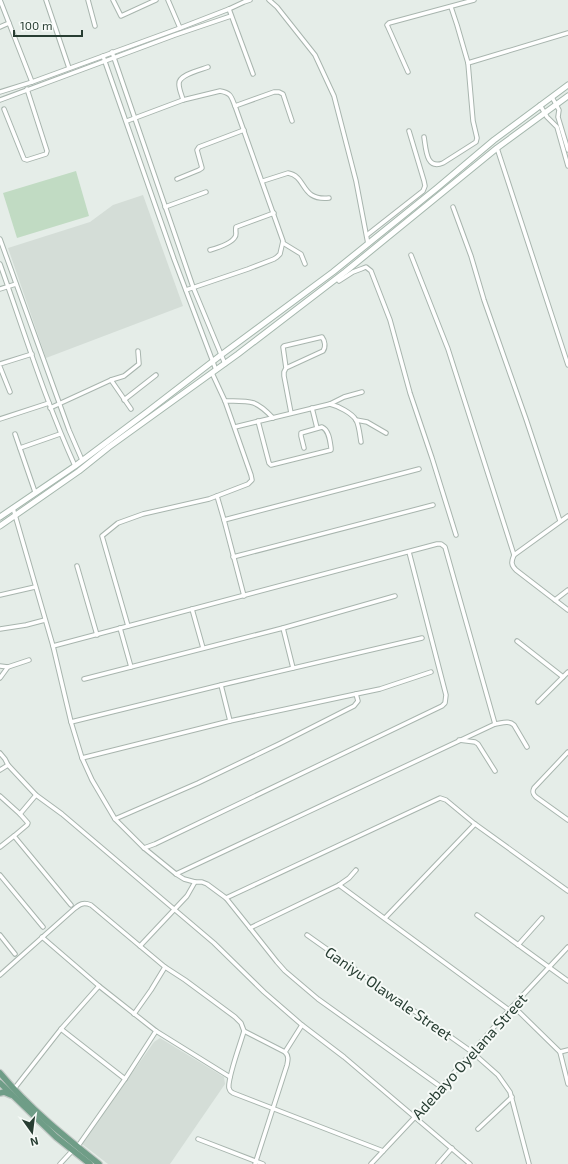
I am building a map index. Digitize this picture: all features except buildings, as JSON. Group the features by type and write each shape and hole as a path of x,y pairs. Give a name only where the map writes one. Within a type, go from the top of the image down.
{"main road":[{"path":"0,517 75,466 212,361 333,272 459,170 482,149 568,85"},
{"path":"0,526 79,471 109,447 225,364 337,278 497,148 568,96"},
{"path":"0,1073 14,1089 60,1132 90,1164"},
{"path":"0,1083 56,1137 99,1164"},
{"path":"0,1092 14,1096"}],"street":[{"path":"0,0 32,82"},
{"path":"46,0 69,68"},
{"path":"88,0 95,26"},
{"path":"113,0 121,16 123,16 156,0"},
{"path":"168,0 180,28"},
{"path":"0,92 32,82 229,10 244,1 250,0"},
{"path":"269,0 277,7 315,54 334,96 356,181 368,244"},
{"path":"408,72 387,25 389,23 474,0"},
{"path":"424,138 427,157 430,162 439,165 476,142 477,138 473,120 468,63 451,6"},
{"path":"229,10 253,74"},
{"path":"0,100 231,16"},
{"path":"0,27 9,23"},
{"path":"468,63 568,33"},
{"path":"112,52 193,287 225,364"},
{"path":"103,56 252,475 252,480 248,484 209,499 143,514 118,523 102,536 128,626"},
{"path":"183,100 178,84 179,80 182,77 208,67"},
{"path":"4,109 24,159 27,160 46,154 47,151 25,84"},
{"path":"127,121 183,100 220,91 230,95 263,181 283,243 280,254 274,259 248,269 186,290"},
{"path":"235,106 274,92 279,92 283,94 292,121"},
{"path":"552,97 559,110 558,117 568,150"},
{"path":"540,105 544,113 557,127 568,165"},
{"path":"178,179 202,168 197,150 199,147 244,130"},
{"path":"367,235 423,191 425,186 409,131"},
{"path":"497,148 568,365"},
{"path":"263,181 291,173 296,176 306,190 317,198 329,198"},
{"path":"165,207 206,192"},
{"path":"453,206 560,521"},
{"path":"210,250 224,246 234,239 236,235 236,228 274,213"},
{"path":"0,239 59,404 82,460"},
{"path":"283,243 301,254 305,264"},
{"path":"411,255 448,349 514,555"},
{"path":"0,264 60,434 75,466"},
{"path":"337,278 339,281 361,268 366,267 371,271 390,320 410,393 456,535"},
{"path":"0,289 16,284"},
{"path":"286,368 323,352 324,344 322,337 284,346 283,348 286,368 284,376 292,413"},
{"path":"0,419 50,405 59,404 111,380 124,376 139,364 138,351"},
{"path":"10,392 0,365 32,354"},
{"path":"124,400 156,375"},
{"path":"111,380 131,409"},
{"path":"235,427 330,404 344,397 362,392"},
{"path":"225,401 250,401 263,408 273,418"},
{"path":"330,404 339,407 356,420 367,422 386,433"},
{"path":"312,408 316,428"},
{"path":"356,420 362,442"},
{"path":"258,422 269,463 271,465 330,450 332,448 327,430 322,427 301,433 304,448"},
{"path":"15,434 35,492"},
{"path":"20,448 60,434"},
{"path":"224,520 419,469"},
{"path":"217,496 244,596"},
{"path":"233,557 434,504"},
{"path":"13,508 53,646 71,722 82,758 92,780 115,819 144,848 176,874 184,879 207,884 226,898 285,971 318,999 440,1087"},
{"path":"568,516 514,555 511,561 514,568 568,610"},
{"path":"53,646 441,544 445,547 495,724"},
{"path":"144,848 442,706 445,703 446,694 409,552"},
{"path":"77,566 97,635"},
{"path":"0,595 35,587"},
{"path":"555,600 568,590"},
{"path":"84,679 283,628 395,596"},
{"path":"192,610 203,648"},
{"path":"0,629 45,620"},
{"path":"120,628 131,667"},
{"path":"283,628 294,668"},
{"path":"71,722 422,638"},
{"path":"517,641 563,677"},
{"path":"0,666 8,667 29,660"},
{"path":"0,678 8,667"},
{"path":"82,758 230,721 380,690 431,672"},
{"path":"538,702 568,672"},
{"path":"221,685 230,721"},
{"path":"115,819 198,783 354,706 358,701 356,694"},
{"path":"176,874 495,724 512,723 527,747"},
{"path":"459,740 475,742 478,744 495,771"},
{"path":"568,752 534,788 533,791 536,797 568,820"},
{"path":"0,754 8,765 36,795 62,814 214,943 264,992 302,1025 344,1057 470,1164"},
{"path":"0,770 8,765"},
{"path":"20,814 36,795"},
{"path":"0,796 28,823 0,847"},
{"path":"226,898 436,799 442,798 475,824 568,891"},
{"path":"385,918 475,824"},
{"path":"14,836 71,905"},
{"path":"0,839 5,842"},
{"path":"250,928 338,885 356,870"},
{"path":"0,875 43,927"},
{"path":"140,946 175,910 187,896 195,882"},
{"path":"338,885 509,1010"},
{"path":"0,975 80,904 85,903 91,905 165,967 186,980 241,1023 244,1031 230,1077 230,1091 383,1151"},
{"path":"477,915 568,981"},
{"path":"518,945 542,918"},
{"path":"0,935 15,954"},
{"name":"Ganiyu Olawale Street","path":"307,935 472,1052 502,1079 512,1097 530,1164"},
{"path":"42,937 99,986 156,1031 230,1077"},
{"name":"Adebayo Oyelana Street","path":"371,1164 415,1117 509,1010 568,947"},
{"path":"134,1014 165,967"},
{"path":"14,1089 99,986"},
{"path":"513,1006 560,1052 568,1084"},
{"path":"285,1052 302,1025"},
{"path":"62,1029 125,1079"},
{"path":"60,1164 75,1148 125,1079 156,1031"},
{"path":"244,1031 285,1052 288,1059 256,1163"},
{"path":"560,1052 568,1050"},
{"path":"478,1129 512,1097"},
{"path":"198,1140 256,1163 263,1164"},
{"path":"438,1164 452,1148"}],"shaded area":[{"path":"143,195 183,306 46,358 8,248 90,222 113,205"},
{"path":"160,1038 224,1077 225,1084 170,1164 108,1164 82,1144 154,1042"}],"green space":[{"path":"76,171 89,216 17,238 3,193"}]}
